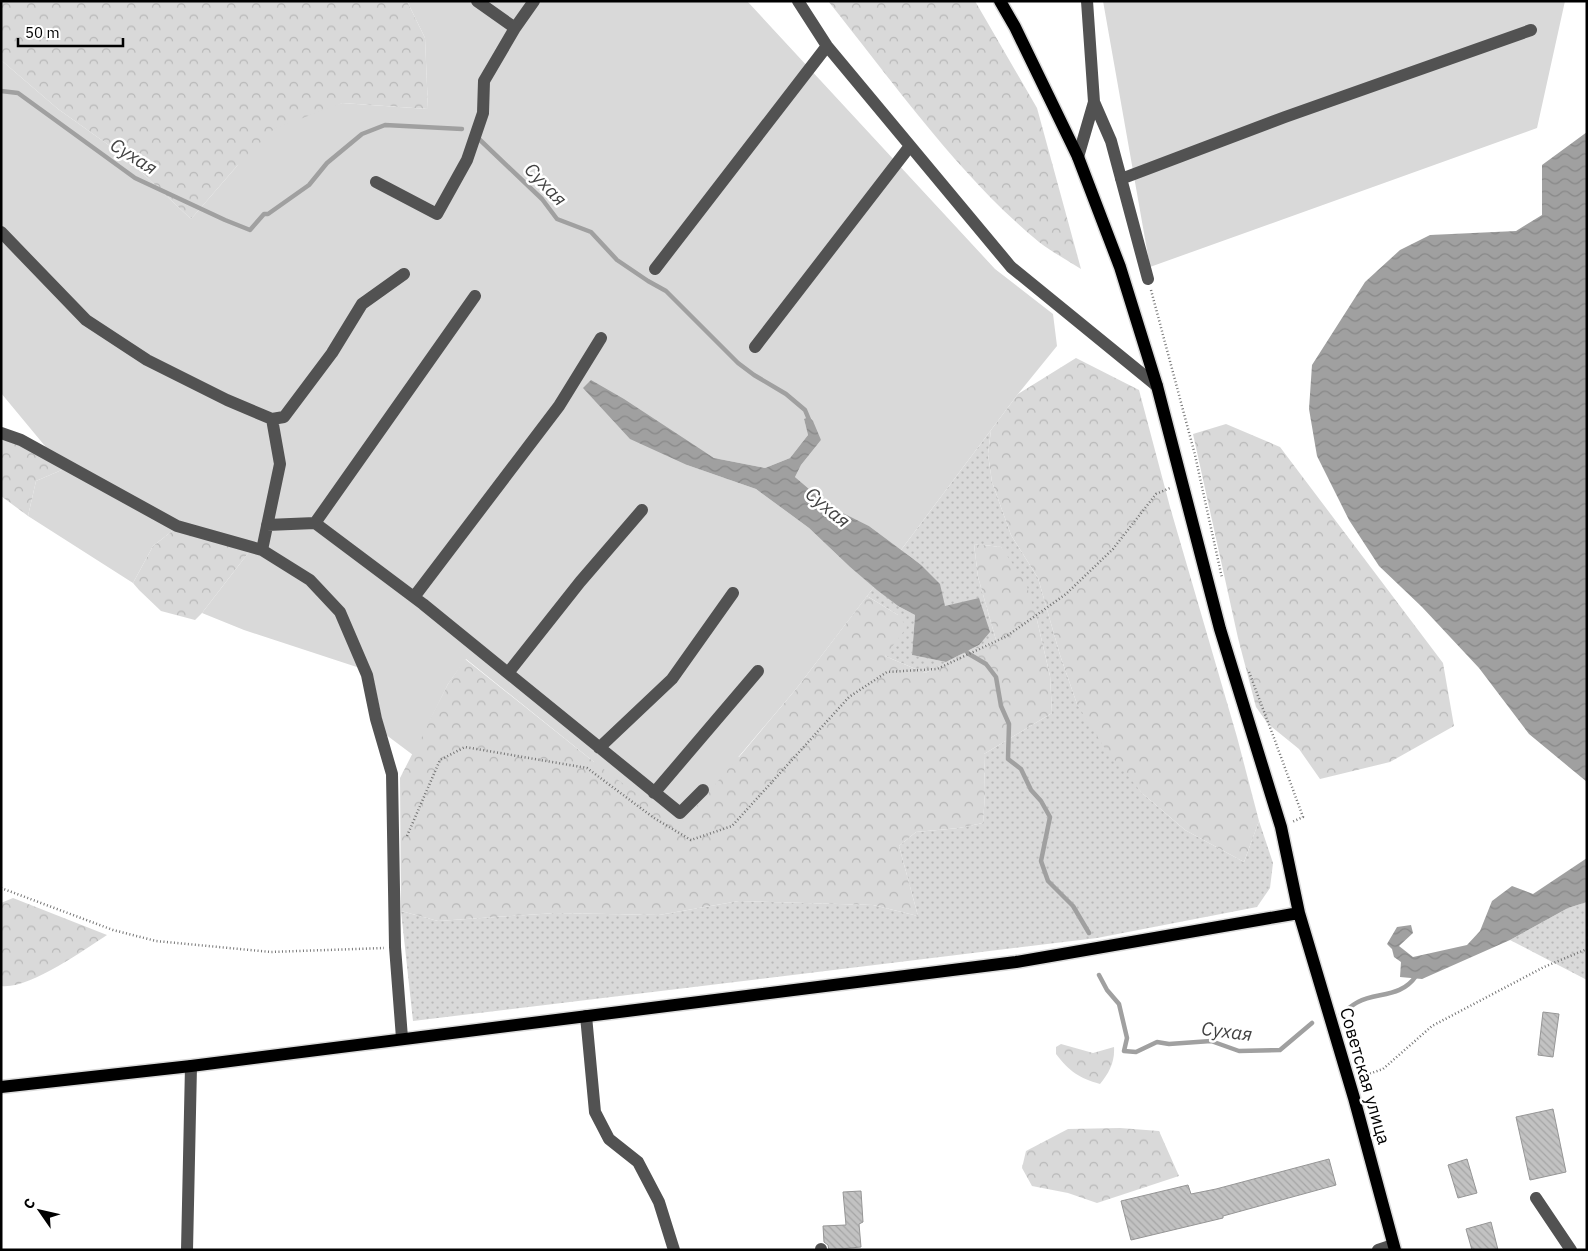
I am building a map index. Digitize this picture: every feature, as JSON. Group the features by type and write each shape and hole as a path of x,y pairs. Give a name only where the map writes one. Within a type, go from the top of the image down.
{"main road":[{"name":"Советская улица","path":"1000,1 1015,27 1078,157 1120,267 1183,483 1220,629 1281,827 1299,913 1349,1081 1394,1248"},
{"path":"1,1087 191,1066 1016,962 1299,913"}],"street":[{"path":"477,1 515,28"},
{"path":"376,182 437,214 467,160 483,113 484,81 515,28 534,1"},
{"path":"798,1 827,46 1011,267 1156,386"},
{"path":"1087,1 1094,102 1111,141 1148,279"},
{"path":"1121,179 1285,117 1531,30"},
{"path":"655,269 827,46"},
{"path":"1078,157 1094,102"},
{"path":"755,347 910,146"},
{"path":"1,232 86,320 147,360 272,420 284,417 332,353 362,304 404,274"},
{"path":"315,523 475,296"},
{"path":"414,597 559,406 601,338"},
{"path":"262,550 280,464 272,420"},
{"path":"1,433 21,440 176,526 262,550 310,580 340,612 367,675 376,719 392,774 395,947 402,1038"},
{"path":"508,674 580,582 642,510"},
{"path":"267,525 315,523 414,597 680,813 703,790"},
{"path":"600,748 672,679 733,593"},
{"path":"654,793 758,671"},
{"path":"586,1016 595,1112 610,1139 638,1162 659,1202 674,1250"},
{"path":"187,1250 191,1066"},
{"path":"1536,1198 1571,1250"},
{"path":"1378,1250 1394,1248"}],"path":[{"path":"1148,279 1195,455 1222,580"},
{"path":"404,842 440,760 465,747 587,768 654,818 691,840 732,826 850,697 887,672 937,669 1007,636 1066,594 1113,549 1156,494 1183,483"},
{"path":"1246,664 1303,817 1281,827"},
{"path":"1,888 113,930 156,941 271,952 395,947"},
{"path":"1349,1081 1383,1069 1432,1026 1544,967 1587,949"}],"green space":[{"path":"1,1 407,1 425,38 428,109 342,103 237,166 191,219 124,156 58,109 1,60"},
{"path":"407,1 747,1 995,269 1053,314 1057,346 1018,394 901,550 869,526 829,506 795,477 801,465 821,440 804,419 808,435 790,458 765,468 714,458 678,436 687,465 756,489 809,528 874,587 796,689 680,826 594,762 466,659 448,684 413,755 385,734 372,672 244,630 202,613 249,552 176,528 153,546 133,583 28,516 36,481 64,469 1,393 1,60 58,109 124,156 191,219 237,166 274,129 342,103 428,109 425,38"},
{"path":"828,1 975,1 1037,108 1081,269 1039,242 981,188 902,96"},
{"path":"1103,1 1565,1 1537,128 1150,267"},
{"path":"1076,358 1139,390 1170,507 1237,737 1259,821 1244,862 1185,830 1142,793 1104,747 1077,704 1060,655 1038,578 1011,535 992,482 988,454 991,430 1018,394"},
{"path":"1226,424 1280,447 1443,663 1454,726 1390,762 1320,779 1299,749 1268,724 1256,707 1238,638 1193,434"},
{"path":"991,430 988,454 992,482 1011,535 1038,578 1060,655 1077,704 1142,793 1185,830 1244,862 1259,821 1273,863 1270,888 1257,907 1097,938 413,1021 401,911 438,921 555,913 659,915 739,901 873,905 918,916 899,846 916,832 959,828 983,823 985,793 984,754 1052,713 1050,676 1037,620 1001,547 974,544 978,577 996,640 925,673 885,656 898,615 867,596 874,587 898,606 915,615 912,655 946,662 979,645 945,606 920,564 901,550"},
{"path":"1,438 18,443 64,469 36,481 28,516 1,496"},
{"path":"176,528 249,552 195,620 161,611 133,583 153,546"},
{"path":"974,544 1001,547 1026,583 1050,676 1052,713 984,754 985,793 983,823 959,828 916,832 899,846 918,916 873,905 739,901 659,915 555,913 438,921 401,911 400,778 448,684 465,659 594,762 739,757 796,689 867,596 898,615 907,627 885,656 925,673 996,640 978,577"},
{"path":"13,898 107,935 56,968 40,976 12,986 1,986 1,903"},
{"path":"1587,902 1587,980 1510,940 1568,908"},
{"path":"1061,1044 1093,1053 1114,1047 1114,1058 1111,1067 1100,1084 1075,1074 1066,1065 1056,1054 1056,1047"},
{"path":"1120,1128 1159,1131 1179,1176 1097,1203 1068,1193 1032,1186 1022,1168 1026,1151 1068,1129"}],"water":[{"path":"1587,132 1587,782 1529,734 1479,668 1422,607 1379,566 1349,520 1317,456 1309,409 1312,365 1365,282 1400,250 1430,235 1516,231 1542,215 1542,165"},
{"path":"591,380 624,399 714,458 765,468 790,458 808,435 804,419 809,417 813,421 821,440 801,465 795,477 829,506 869,526 920,564 940,584 945,606 979,598 990,632 979,645 946,662 912,655 915,615 898,606 877,590 809,528 756,489 687,465 630,439 583,388"},
{"path":"1587,858 1587,902 1568,908 1510,940 1422,979 1400,977 1401,962 1394,957 1392,949 1387,944 1397,927 1411,925 1413,933 1399,946 1413,957 1467,945 1480,931 1492,901 1512,886 1533,894"}],"building":[{"path":"1543,1012 1559,1014 1553,1057 1538,1055"},
{"path":"1553,1109 1566,1172 1530,1180 1516,1117"},
{"path":"1329,1159 1336,1185 1223,1216 1223,1218 1131,1240 1121,1201 1188,1185 1191,1194 1216,1189"},
{"path":"1467,1159 1477,1193 1458,1198 1448,1165"},
{"path":"861,1191 863,1222 859,1224 861,1247 829,1250 828,1245 824,1242 823,1226 846,1225 843,1192"},
{"path":"1491,1222 1498,1250 1472,1250 1466,1229"}],"waterway":[{"name":"Сухая","path":"1,91 18,93 135,178 250,230 264,214 268,214 309,185 327,163 362,134 385,125 462,129"},
{"name":"Сухая","path":"479,139 542,199 557,219 591,232 617,260 666,291 738,363 786,394 805,410 810,422"},
{"name":"Сухая","path":"963,648 986,664 996,677 1001,706 1009,724 1008,759 1021,769 1031,790 1041,801 1050,817 1041,861 1048,881 1073,906 1089,933"},
{"name":"Сухая","path":"1099,975 1107,990 1119,1004 1127,1038 1124,1051 1136,1052 1157,1042 1169,1044 1211,1041 1239,1051 1280,1050 1312,1023"},
{"name":"Сухая","path":"1341,1014 1365,999 1388,994 1403,988 1416,976"}]}
